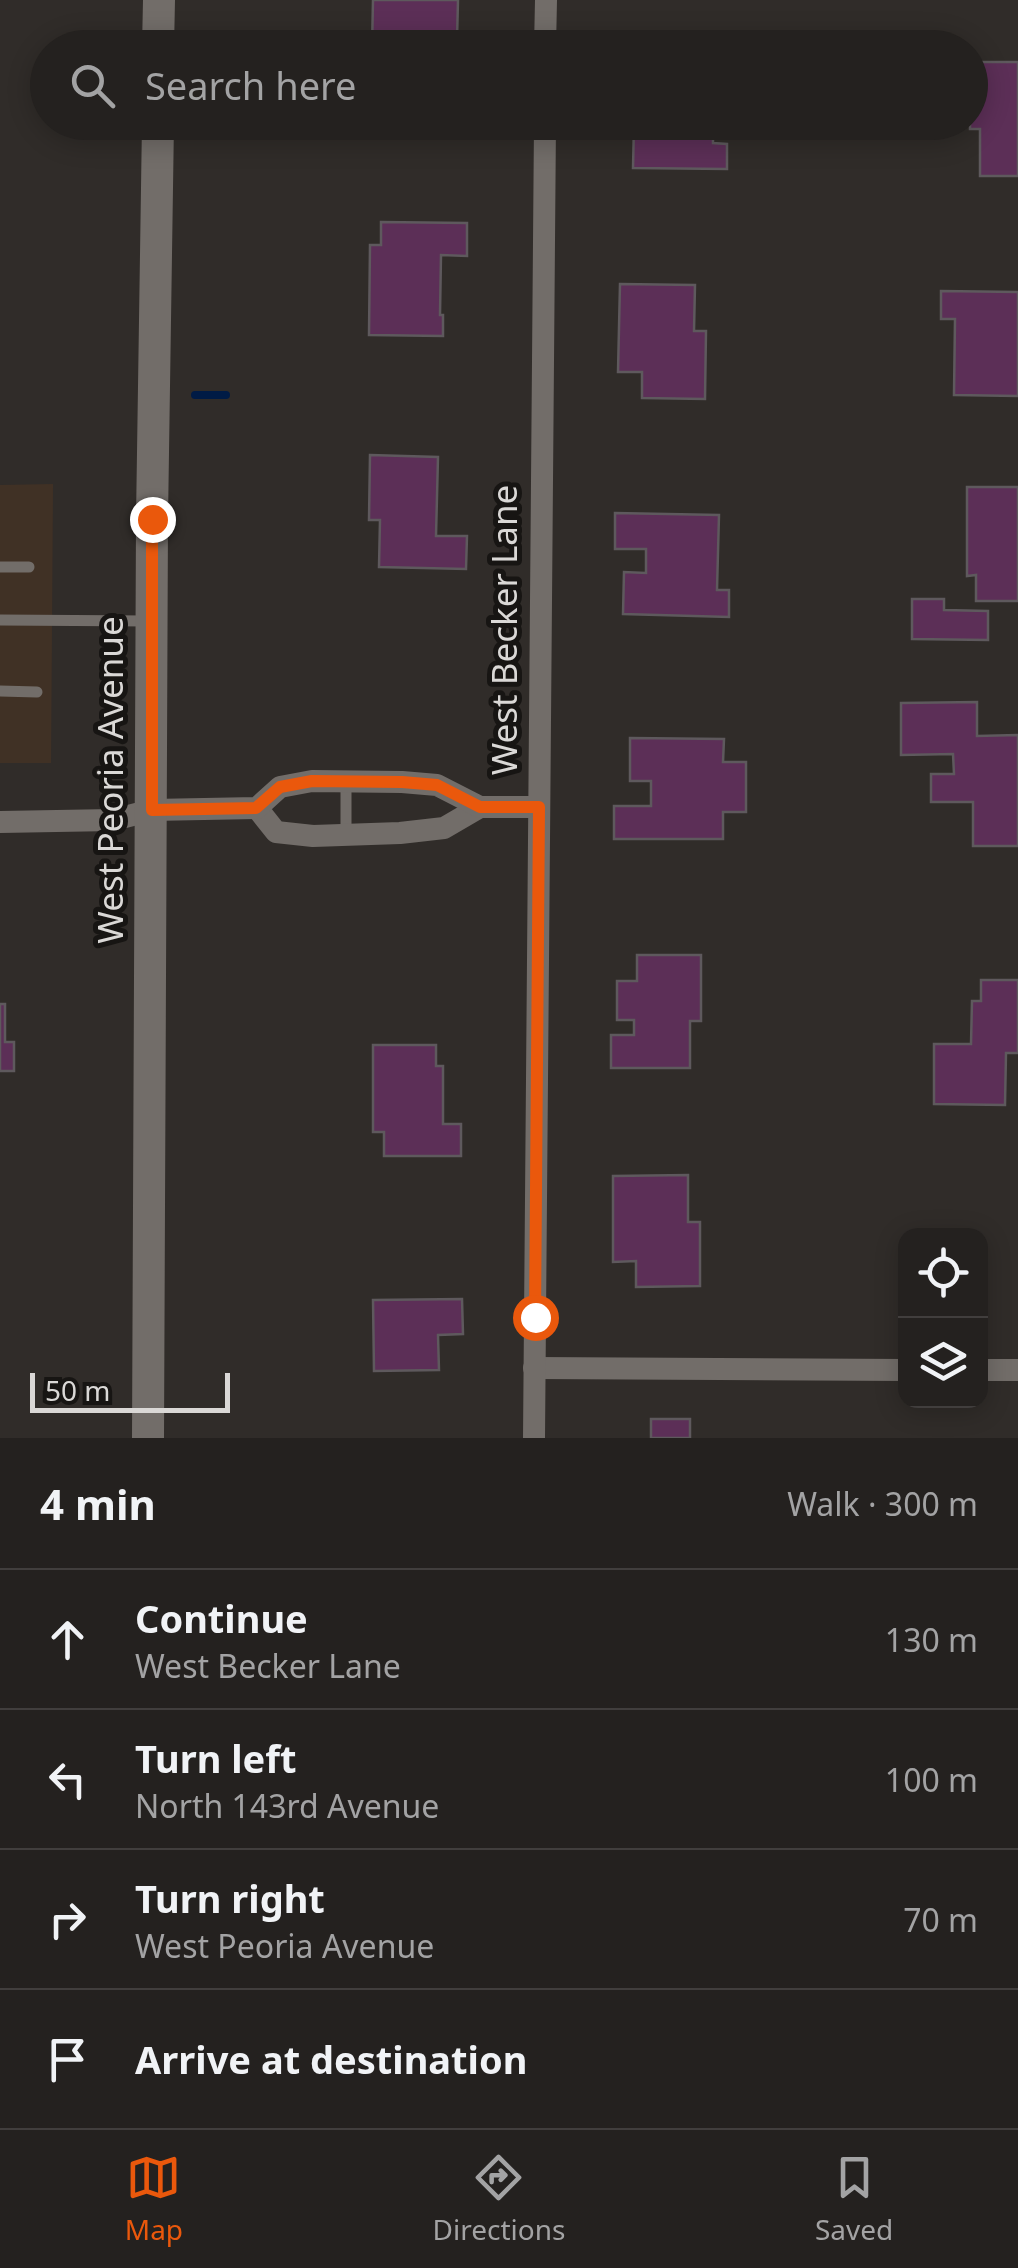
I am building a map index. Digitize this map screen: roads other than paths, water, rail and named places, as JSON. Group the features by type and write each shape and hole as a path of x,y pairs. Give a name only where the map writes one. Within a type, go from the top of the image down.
{"main road":[{"path":"158,30 159,0"},
{"name":"West Peoria Avenue","path":"148,1438 158,140"}],"street":[{"path":"545,30 546,0"},
{"name":"West Becker Lane","path":"534,1438 544,140"},
{"path":"0,822 113,820 152,810 256,808 280,787 312,781 437,785 480,807 539,807"},
{"path":"256,808 276,832 313,836 444,828 480,807"},
{"path":"534,1368 898,1370"},
{"path":"988,1370 1018,1370"}],"lane":[{"path":"0,567 30,567"},
{"path":"0,620 152,621"},
{"path":"0,691 37,692"},
{"path":"346,781 346,834"}],"waterway":[{"path":"195,395 226,395"}]}
